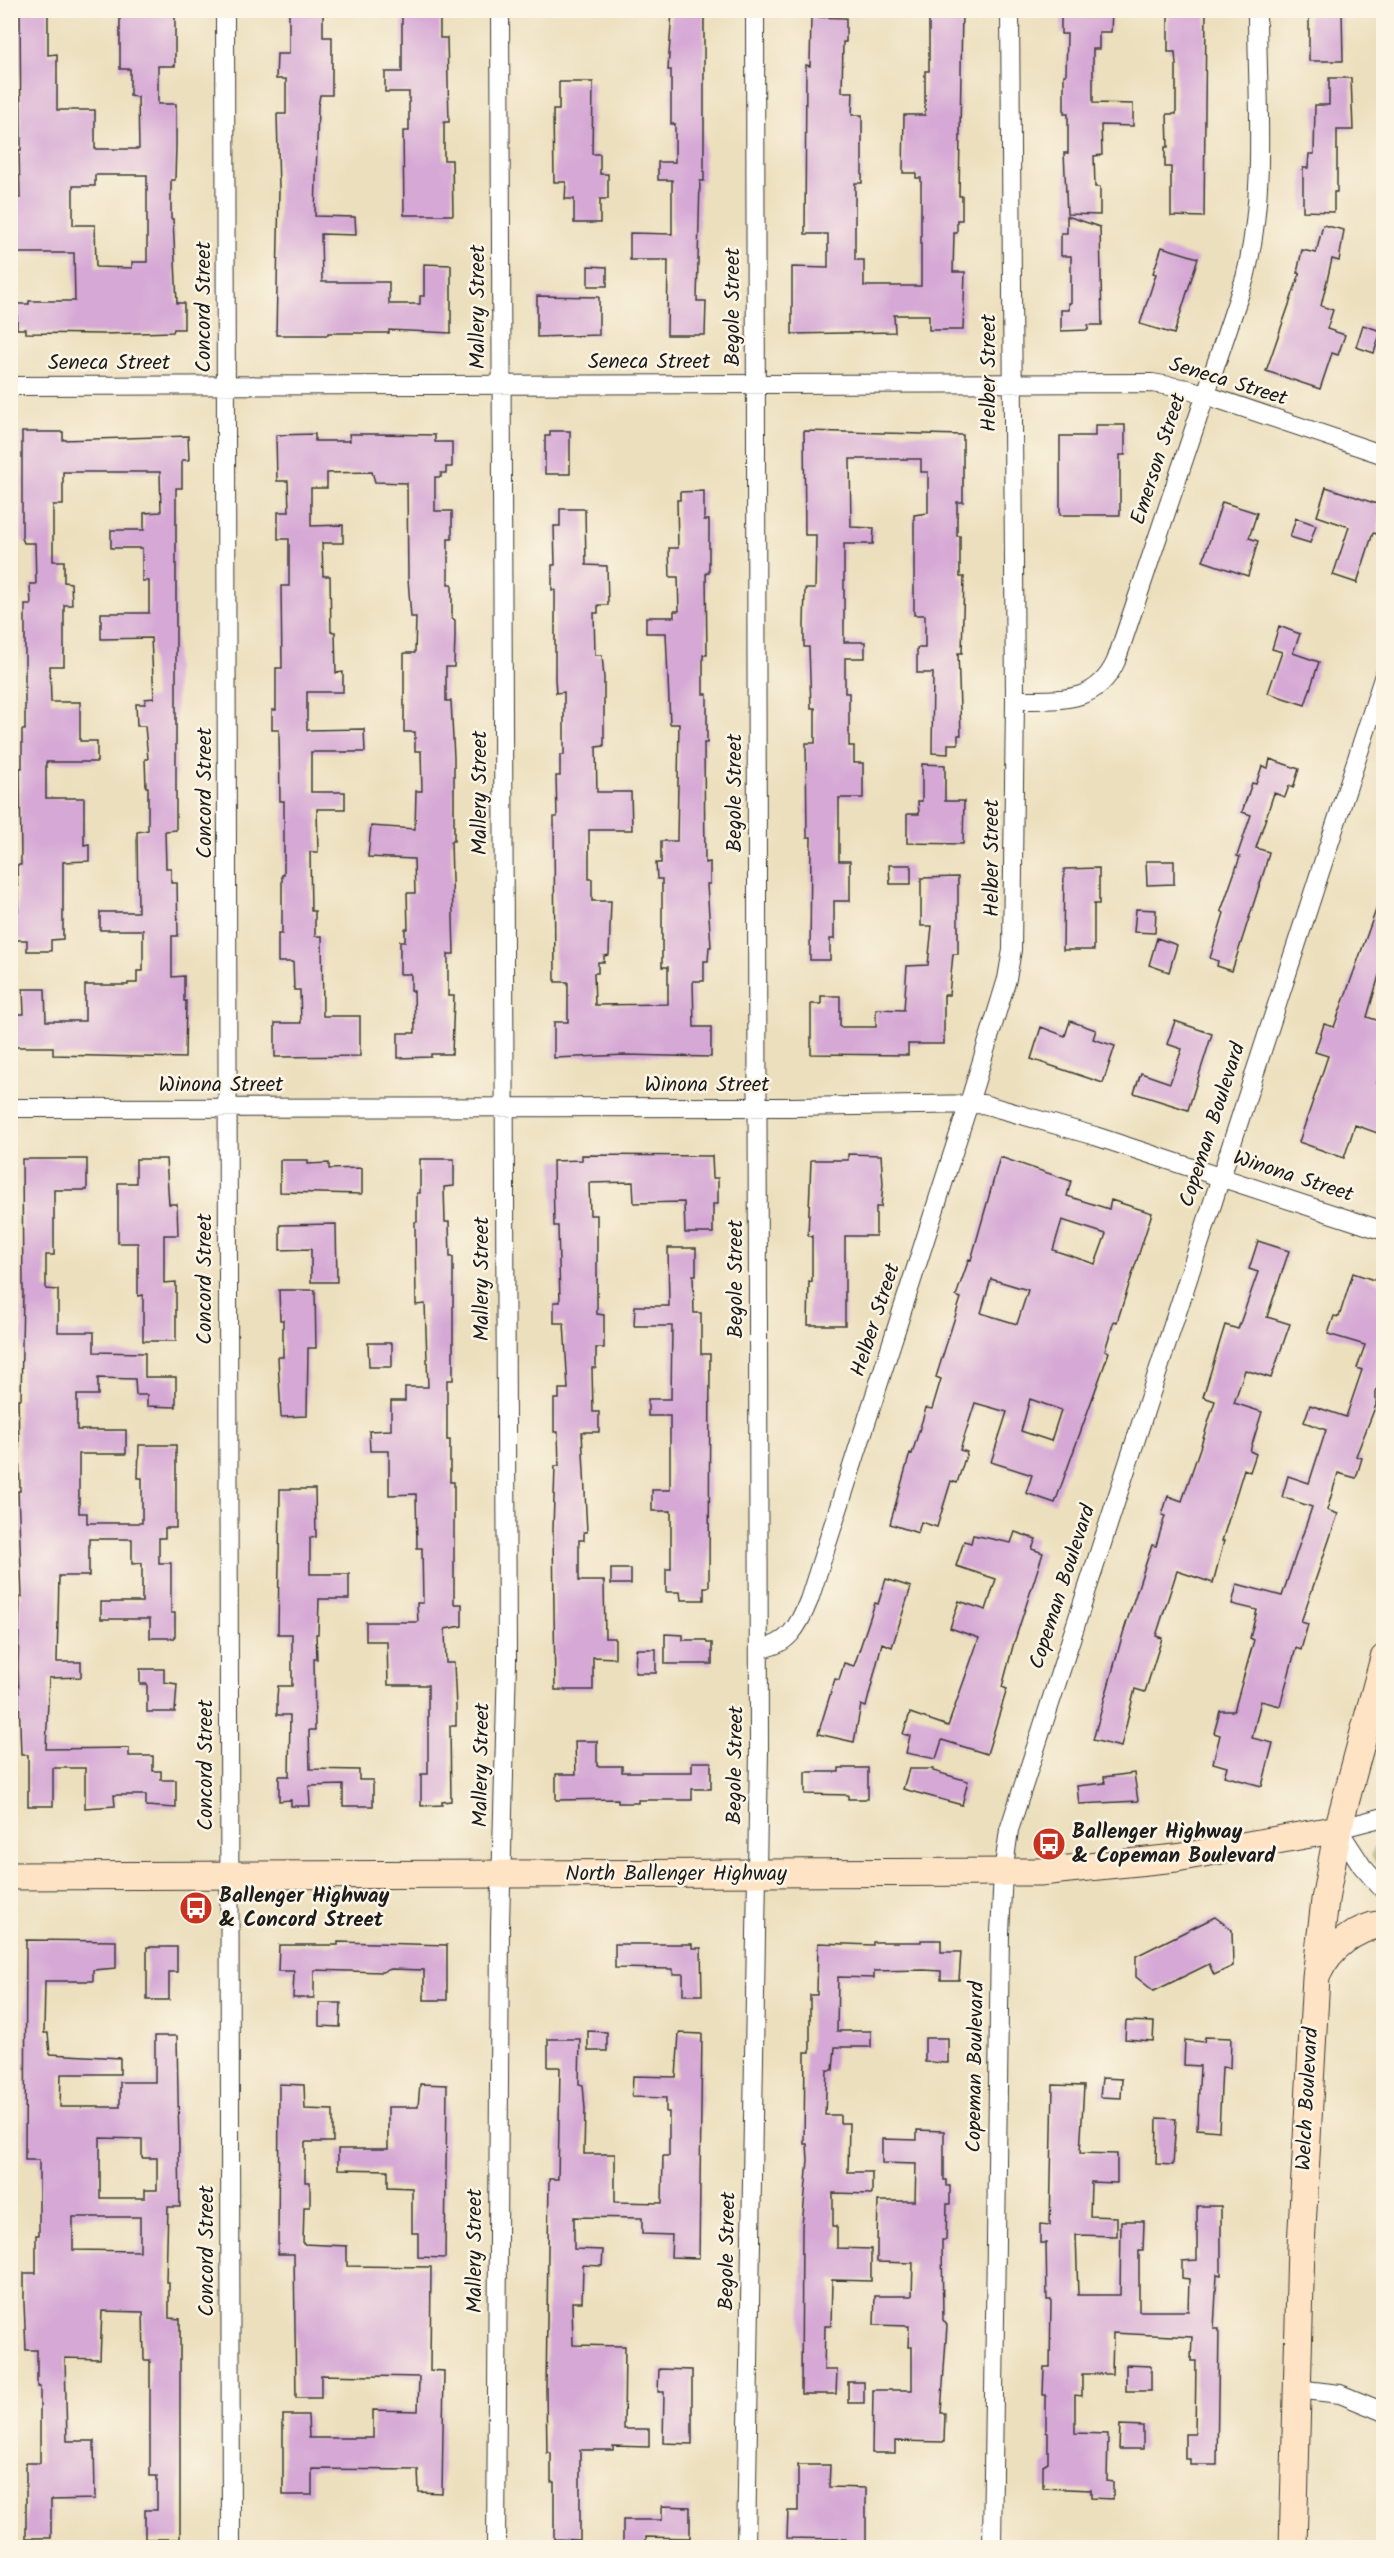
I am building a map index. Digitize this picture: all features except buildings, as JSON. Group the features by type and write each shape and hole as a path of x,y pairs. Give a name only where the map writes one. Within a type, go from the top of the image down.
{"main road":[{"name":"Welch Boulevard","path":"1293,2547 1304,2189 1316,1977 1325,1900 1338,1829 1383,1658"},
{"name":"North Ballenger Highway","path":"10,1876 1003,1873 1073,1870 1176,1858 1338,1829"},
{"path":"1316,1977 1323,1962 1342,1942 1361,1930 1383,1924"}],"street":[{"name":"Concord Street","path":"225,10 231,2547"},
{"name":"Mallery Street","path":"496,2547 502,1875 507,1661 500,10"},
{"name":"Begole Street","path":"746,2547 759,1648 755,10"},
{"name":"Helber Street","path":"759,1648 774,1647 784,1642 798,1624 809,1600 969,1103 1007,980 1012,950 1015,700 1010,10"},
{"name":"Emerson Street","path":"1015,700 1077,697 1100,686 1111,672 1245,278 1256,230 1257,10"},
{"name":"Seneca Street","path":"10,386 1152,382 1172,385 1204,395 1383,455"},
{"name":"Copeman Boulevard","path":"992,2547 1003,1873 1014,1813 1383,675"},
{"name":"Winona Street","path":"10,1108 758,1107 969,1103 994,1106 1383,1231"},
{"path":"1383,1817 1338,1829 1362,1866 1383,1891"},
{"path":"1297,2390 1340,2394 1383,2412"}],"green space":[{"path":"1383,1840 1383,1871 1372,1855 1376,1845"}],"place":[{"name":"Ballenger Highway & Copeman Boulevard","path":"1049,1844"},
{"name":"Ballenger Highway & Concord Street","path":"196,1908"}]}
